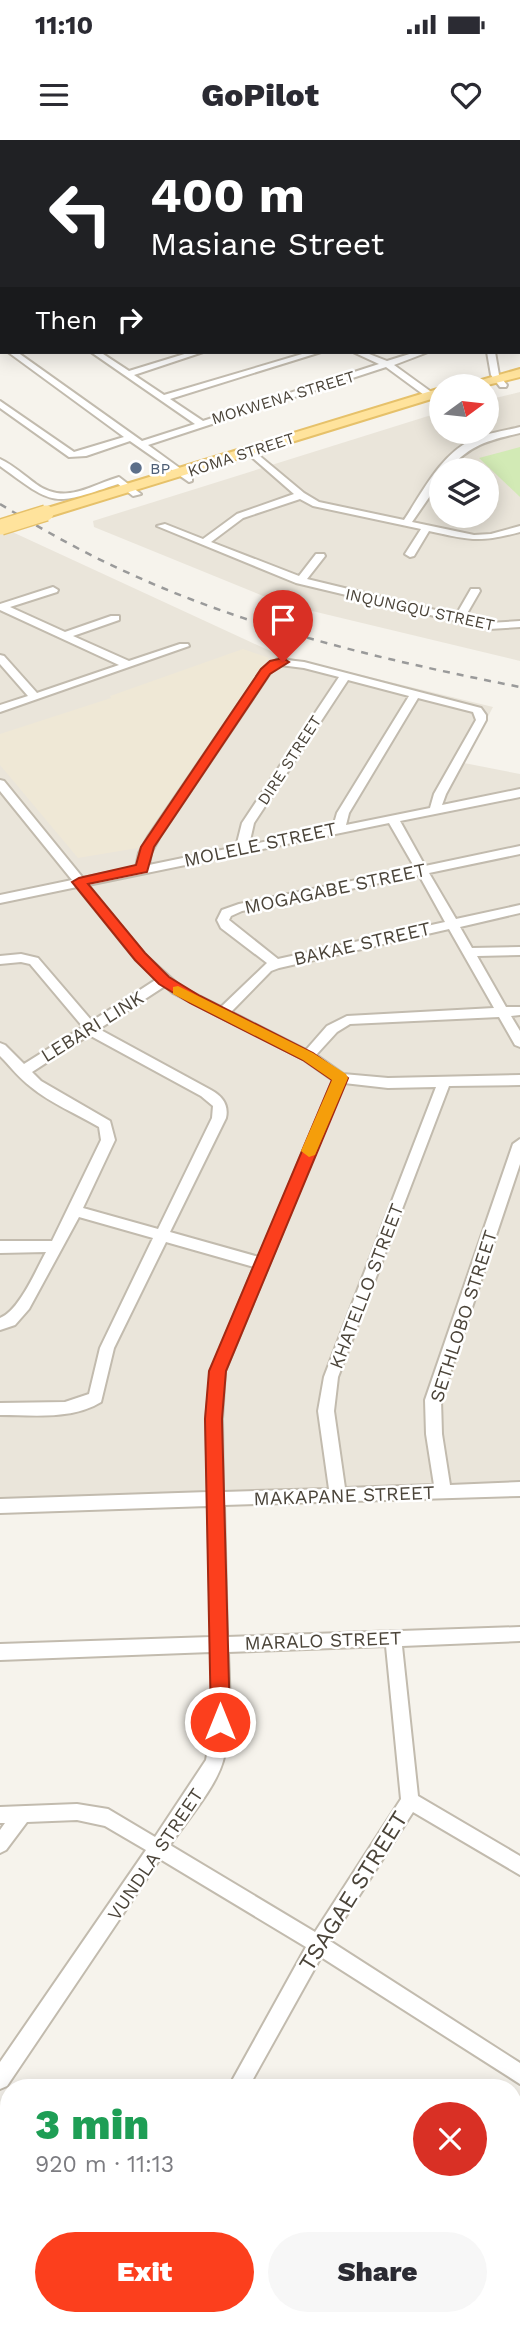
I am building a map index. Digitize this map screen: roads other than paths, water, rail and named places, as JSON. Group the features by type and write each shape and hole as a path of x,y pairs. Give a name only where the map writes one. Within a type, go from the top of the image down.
{"main road":[{"path":"500,382 520,373"},
{"path":"500,382 520,380"},
{"name":"KOMA STREET","path":"2,529 186,476 429,399"}],"street":[{"path":"14,354 186,476"},
{"path":"98,354 200,423"},
{"path":"127,374 193,354"},
{"path":"162,398 310,354"},
{"path":"361,354 389,365 429,392"},
{"name":"MOKWENA STREET","path":"143,444 200,423 419,354"},
{"path":"492,354 500,382"},
{"path":"0,404 72,455 83,454 132,437"},
{"path":"454,458 464,446 520,430"},
{"path":"254,454 301,495 325,507 478,538 520,529"},
{"path":"0,462 52,497 72,496 119,480 133,492"},
{"path":"406,524 429,491"},
{"path":"203,543 240,516 301,495"},
{"name":"INQUNGQU STREET","path":"162,526 300,581 459,619 500,627 520,624"},
{"path":"410,554 426,529"},
{"path":"300,581 320,556"},
{"path":"1,607 53,590"},
{"path":"459,619 475,591"},
{"path":"1,607 129,665"},
{"path":"66,635 115,618"},
{"path":"0,709 184,646"},
{"path":"0,658 36,697"},
{"path":"142,869 148,847 266,671 274,664 283,662 472,707 481,715 435,809"},
{"name":"DIRE STREET","path":"242,848 248,822 345,676"},
{"path":"339,828 343,813 416,693"},
{"path":"0,784 140,957 164,981 308,1056 341,1078 370,1082 444,1083 520,1080"},
{"name":"MOLELE STREET","path":"0,898 520,793"},
{"path":"392,818 520,1042"},
{"name":"MOGAGABE STREET","path":"276,964 225,925 223,920 226,913 239,908 520,850"},
{"name":"BAKAE STREET","path":"222,1013 267,968 276,964 520,909"},
{"path":"470,952 520,951"},
{"path":"0,960 20,958 39,965 89,1027 108,1041 206,1093 219,1105 219,1118 107,1349 96,1398 76,1406 0,1409"},
{"name":"LEBARI LINK","path":"21,1072 164,981"},
{"path":"308,1056 332,1029 347,1020 520,1011"},
{"path":"0,1048 21,1072 47,1092 101,1121 107,1128 108,1140 75,1211 17,1315 0,1324"},
{"name":"VUNDLA STREET","path":"1,2076 159,1849 214,1762 220,1722 214,1407 218,1371 261,1263 341,1078"},
{"name":"KHATELLO STREET","path":"338,1496 326,1411 331,1377 444,1083"},
{"name":"SETHLOBO STREET","path":"443,1491 433,1434 433,1400 520,1144"},
{"path":"75,1211 261,1263"},
{"path":"0,1247 54,1246"},
{"name":"MAKAPANE STREET","path":"0,1506 520,1489"},
{"name":"MARALO STREET","path":"0,1651 520,1634"},
{"name":"TSAGAE STREET","path":"242,2079 317,1944 410,1801 393,1638"},
{"path":"410,1801 520,1866"},
{"path":"0,1815 93,1813 108,1818 317,1944 520,2074"},
{"path":"0,1844 22,1815"}],"railway":[{"path":"0,504 106,563 218,609 267,626 368,654 520,687"}],"place":[{"name":"BP","path":"136,468"}]}
